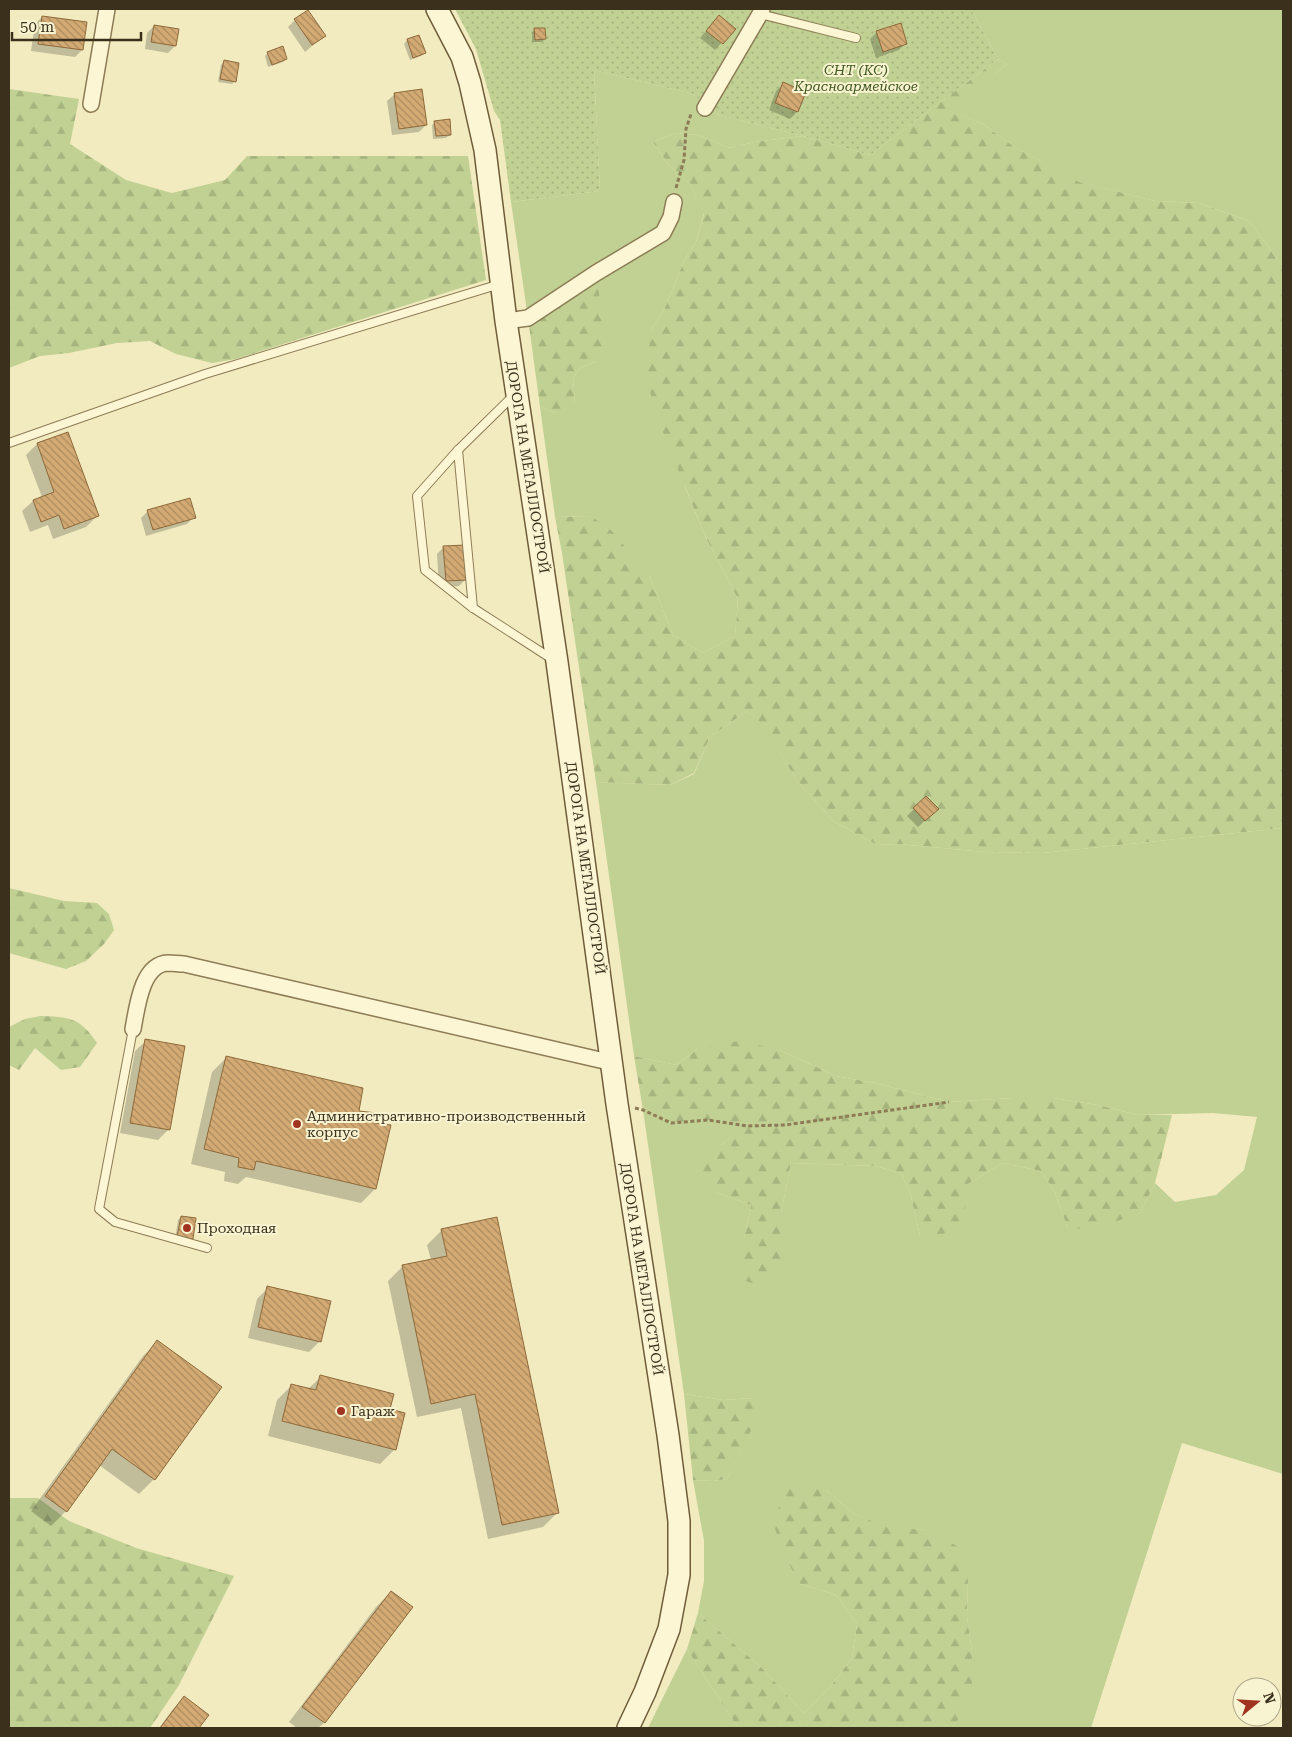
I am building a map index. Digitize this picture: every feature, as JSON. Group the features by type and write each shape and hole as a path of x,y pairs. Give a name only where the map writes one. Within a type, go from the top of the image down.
{"street":[{"path":"91,104 107,9"},
{"name":"ДОРОГА НА МЕТАЛЛОСТРОЙ","path":"437,9 462,57 486,150 506,321 557,662 617,1104 679,1520 679,1576 669,1629 645,1692 628,1728"},
{"path":"706,108 761,12"},
{"path":"506,321 528,318 587,279 663,233 671,217 674,202"},
{"path":"133,1029 141,988 152,970 166,963 184,964 612,1063"}],"lane":[{"path":"761,12 856,38"},
{"path":"9,443 204,374 502,284"},
{"path":"517,393 458,450 417,496 425,570 473,608 557,662"},
{"path":"458,450 473,608"},
{"path":"133,1029 99,1209 115,1222 207,1248"}],"path":[{"path":"674,202 677,180 684,160 686,129 690,115 706,108"},
{"path":"643,1110 671,1123 708,1120 747,1126 785,1125 949,1102"}],"green space":[{"name":"СНТ (КС) Красноармейское","path":"455,9 971,9 998,59 870,155 716,114 693,94 594,70 600,191 511,202 500,120 494,111 476,49"},
{"path":"971,9 1283,9 1283,266 1249,221 1199,203 1155,201 1078,182 1013,146 983,124 949,111 1007,64 998,59"},
{"path":"998,59 1007,64 950,111 983,124 1013,146 1079,182 1155,201 1199,203 1249,221 1283,266 1283,828 1042,853 985,852 898,844 877,845 833,821 798,782 762,724 747,711 710,737 694,773 670,785 596,782 555,517 591,516 612,531 650,577 673,635 703,653 735,636 738,599 705,536 661,427 646,379 651,330 664,310 684,261 696,242 704,214 690,184 669,165 653,142 675,133 698,135 730,148 754,142 803,136 870,155"},
{"path":"594,70 693,94 716,114 803,136 754,142 730,148 698,135 675,133 653,142 669,165 690,184 704,213 696,242 684,261 664,310 651,330 685,487 705,536 738,599 735,636 703,653 673,635 650,577 591,516 555,517 540,407 556,413 575,404 573,378 580,368 596,361 528,318 511,202 600,191"},
{"path":"9,89 79,99 70,144 126,180 172,193 225,180 247,156 468,156 486,280 236,359 212,363 176,354 150,341 117,343 69,353 40,356 9,368"},
{"path":"596,273 605,351 596,361 580,368 573,378 575,404 570,414 556,413 540,407 528,318"},
{"path":"747,711 762,723 798,782 833,821 877,845 898,844 985,852 1042,853 1283,828 1283,1474 1182,1443 1091,1728 951,1728 958,1720 972,1652 967,1617 968,1580 926,1530 887,1528 854,1514 826,1490 800,1584 836,1595 857,1624 852,1658 830,1687 804,1713 761,1667 698,1613 704,1581 704,1541 693,1480 713,1481 727,1479 740,1452 753,1398 724,1400 684,1394 643,1110 671,1123 708,1120 747,1126 721,1145 715,1192 751,1205 744,1239 781,1268 781,1213 791,1163 875,1166 901,1173 910,1192 920,1236 968,1184 1003,1163 1041,1171 1055,1192 1068,1229 1140,1213 1155,1183 1175,1202 1216,1195 1244,1170 1257,1117 1213,1113 1138,1115 1098,1105 1053,1098 1012,1098 949,1102 875,1083 836,1076 777,1049 697,1049 676,1065 634,1056 596,782 670,785 694,774 710,737"},
{"path":"9,888 64,901 97,903 109,914 114,930 104,944 86,961 66,969 9,953"},
{"path":"40,1016 73,1020 91,1034 97,1043 80,1067 61,1070 35,1048 19,1070 9,1065 9,1027 25,1019"},
{"path":"738,1041 777,1049 836,1076 875,1083 949,1102 1012,1098 1053,1098 1098,1105 1138,1115 1172,1115 1155,1183 1140,1213 1097,1228 1068,1229 1055,1192 1041,1171 1003,1163 968,1184 964,1219 936,1239 920,1236 910,1192 901,1173 875,1166 791,1163 781,1213 781,1268 758,1285 743,1280 744,1239 751,1205 715,1192 700,1169 721,1145 746,1126 708,1120 671,1123 643,1110 634,1056 676,1065 697,1049"},
{"path":"684,1394 724,1400 753,1398 757,1418 727,1479 713,1481 693,1480"},
{"path":"792,1485 826,1490 854,1514 887,1527 926,1530 957,1546 968,1580 967,1617 972,1652 972,1688 958,1720 951,1728 739,1728 736,1725 687,1649 698,1613 761,1667 804,1713 830,1687 852,1658 857,1624 836,1595 800,1584 783,1553 772,1519"},
{"path":"9,1498 38,1498 69,1521 136,1548 234,1576 179,1685 150,1728 9,1728"},
{"path":"687,1649 736,1725 739,1728 648,1728"}],"building":[{"path":"308,10 326,36 312,45 294,19"},
{"path":"719,15 736,29 723,44 706,31"},
{"path":"42,16 87,22 83,50 38,44"},
{"path":"901,23 907,44 883,52 876,31"},
{"path":"154,25 179,29 176,46 151,42"},
{"path":"534,28 545,28 546,39 535,40"},
{"path":"419,35 426,53 413,58 407,39"},
{"path":"283,46 287,59 272,65 267,52"},
{"path":"224,60 239,63 236,82 220,79"},
{"path":"783,82 806,92 798,112 775,103"},
{"path":"422,89 427,125 399,129 394,93"},
{"path":"450,119 451,135 436,136 434,121"},
{"path":"68,432 99,516 64,529 59,515 41,522 33,500 54,492 37,443"},
{"path":"190,498 196,518 153,530 147,510"},
{"path":"465,545 467,580 446,581 443,546"},
{"path":"926,796 939,809 925,821 913,808"},
{"path":"145,1039 185,1046 170,1130 130,1123"},
{"name":"Административно-производственный корпус","path":"226,1056 363,1088 359,1111 377,1113 375,1123 391,1125 376,1189 256,1161 254,1170 238,1167 239,1158 204,1149"},
{"name":"Проходная","path":"181,1216 196,1218 193,1239 177,1237"},
{"path":"497,1217 559,1513 502,1525 475,1394 431,1404 402,1265 447,1256 441,1229"},
{"path":"267,1286 331,1301 321,1342 258,1327"},
{"path":"157,1340 222,1387 155,1480 112,1449 67,1512 45,1496"},
{"name":"Гараж","path":"320,1375 394,1394 390,1409 405,1413 396,1450 282,1421 291,1384 316,1390"},
{"path":"391,1591 413,1607 325,1723 302,1707"},
{"path":"184,1696 209,1715 199,1728 160,1728"}],"place":[{"name":"Административно-производственный корпус","path":"297,1124"},
{"name":"Проходная","path":"187,1228"},
{"name":"Гараж","path":"341,1411"}]}
